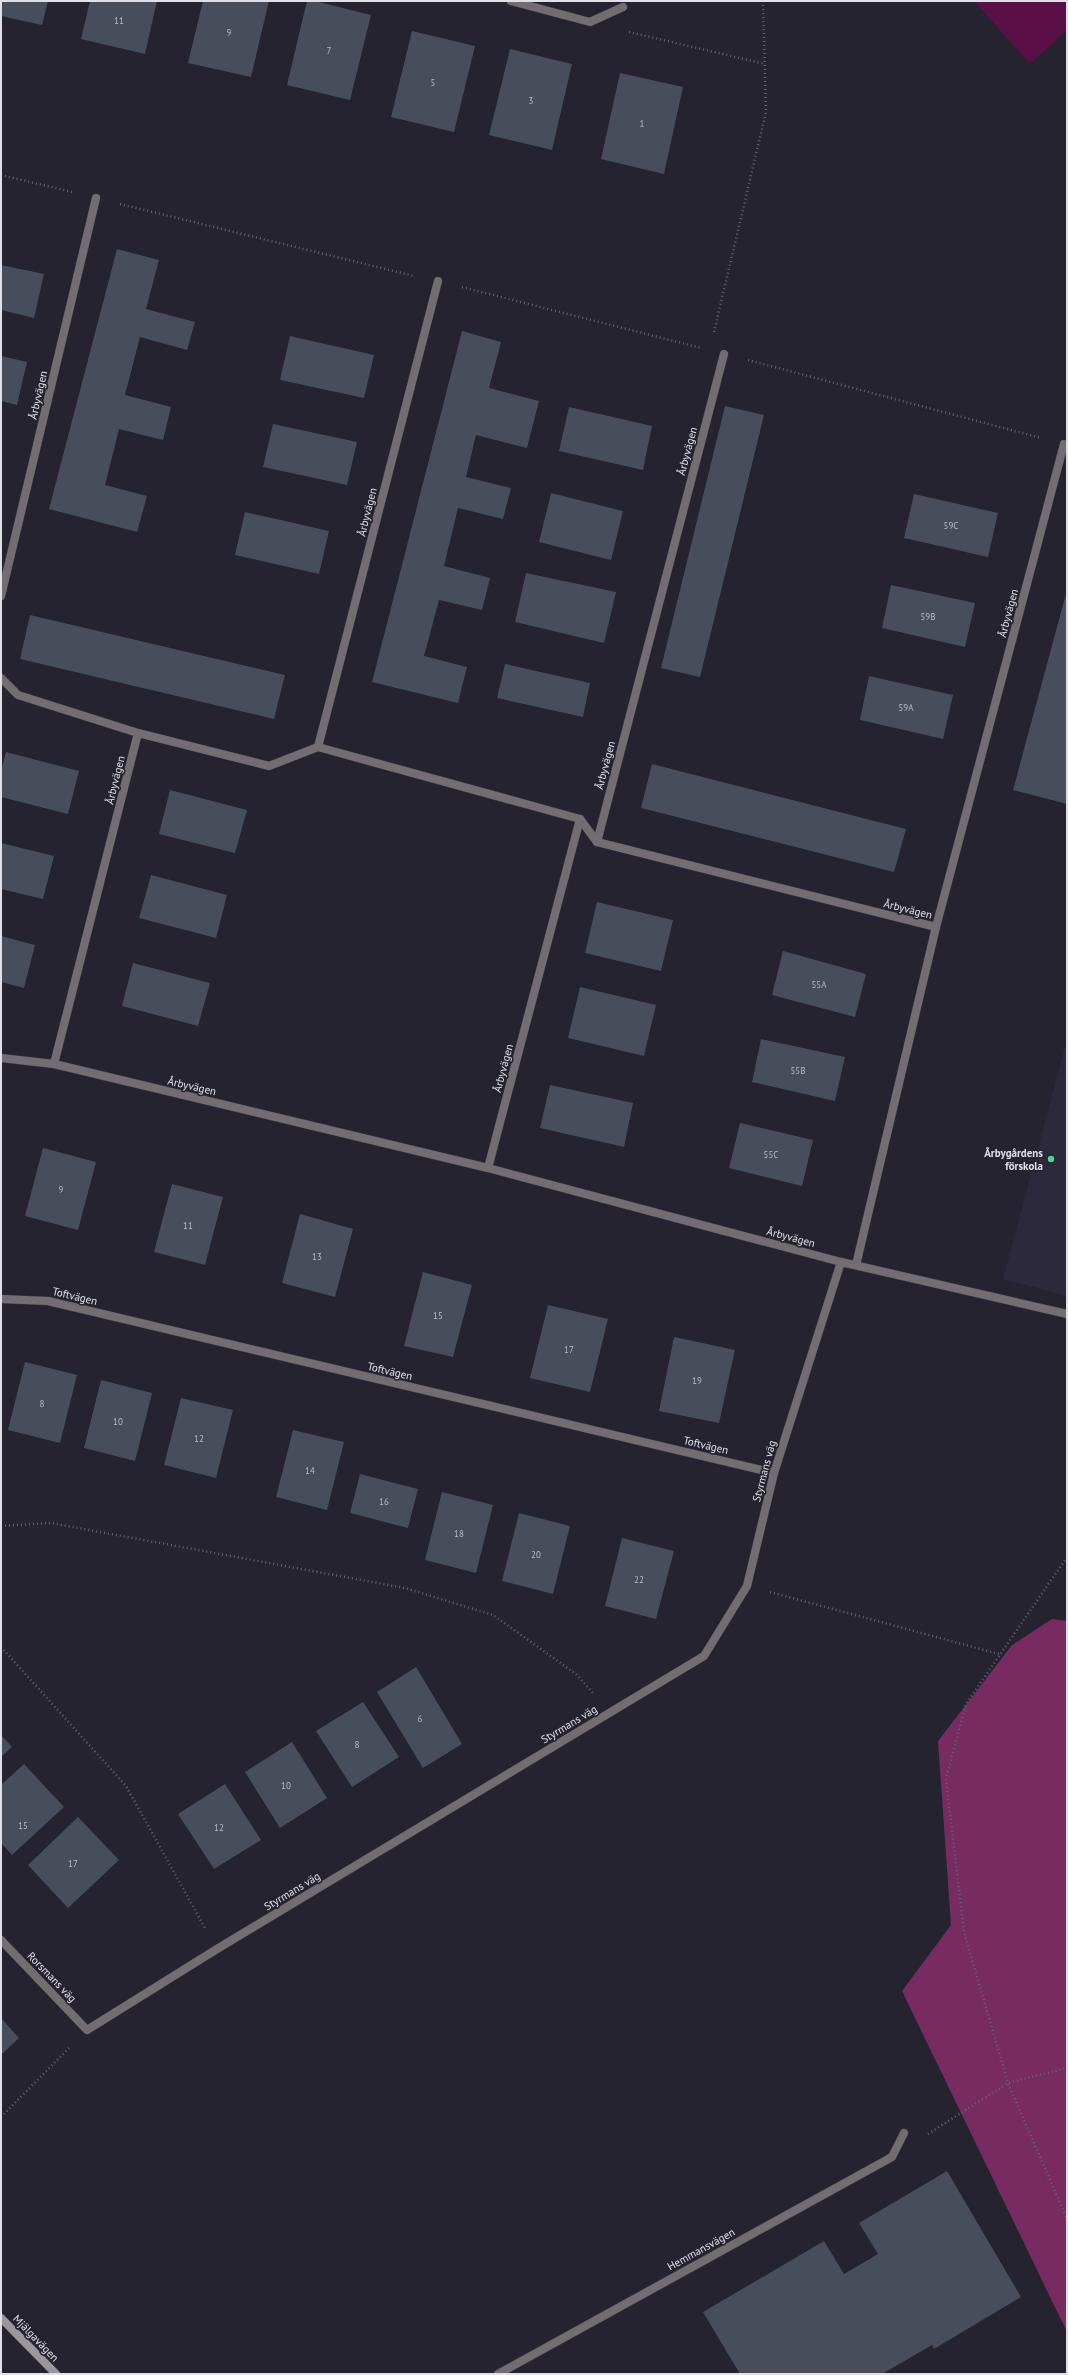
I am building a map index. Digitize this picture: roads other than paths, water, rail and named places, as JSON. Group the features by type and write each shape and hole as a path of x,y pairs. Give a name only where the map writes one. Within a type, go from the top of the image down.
{"street":[{"path":"511,1 590,22 623,7"},
{"name":"Årbyvägen","path":"1,596 96,198"},
{"name":"Årbyvägen","path":"318,747 438,281"},
{"name":"Årbyvägen","path":"724,354 597,842 936,927"},
{"name":"Årbyvägen","path":"856,1265 936,927 1064,444"},
{"path":"1,678 18,695 138,733 269,766 318,747 580,819 597,842"},
{"name":"Årbyvägen","path":"54,1064 138,733"},
{"name":"Årbyvägen","path":"488,1168 580,819"},
{"name":"Årbyvägen","path":"1,1058 54,1064 488,1168 841,1262 1067,1314"},
{"name":"Styrmans väg","path":"87,2030 217,1948 704,1656 747,1586 774,1473 841,1262"},
{"name":"Toftvägen","path":"1,1298 48,1301 774,1473"},
{"name":"Rorsmans väg","path":"1,1940 87,2030"},
{"name":"Hemmansvägen","path":"498,2374 892,2157 904,2133"},
{"name":"Mjälgavägen","path":"1,2318 56,2374"}],"place":[{"name":"Årbygårdens förskola","path":"1051,1159"}]}
